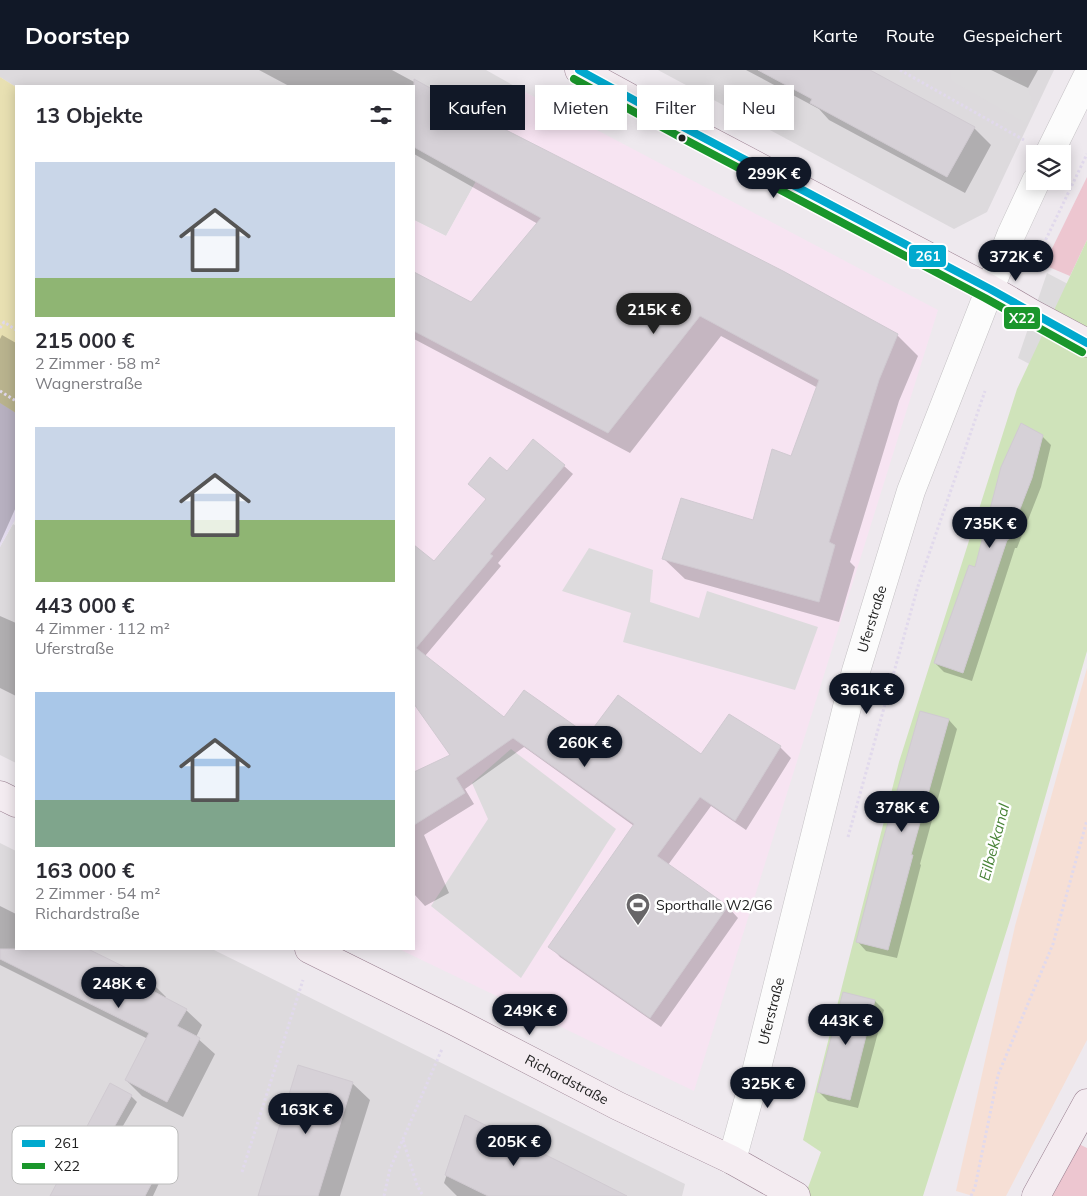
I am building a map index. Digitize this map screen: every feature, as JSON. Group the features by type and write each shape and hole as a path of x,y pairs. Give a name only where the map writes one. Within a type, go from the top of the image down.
{"street":[{"path":"579,70 990,289 1087,343"},
{"path":"1043,145 1087,77"},
{"name":"Uferstraße","path":"732,1160 756,1076 859,662 911,491 1011,235 1032,190"},
{"path":"0,795 15,802"},
{"name":"Richardstraße","path":"311,950 618,1106 732,1160 796,1196"},
{"path":"1036,1196 1087,1103"}],"path":[{"path":"900,70 1033,145"},
{"path":"1024,309 1087,154"},
{"path":"0,328 4,322 15,329"},
{"path":"846,845 918,586 986,389"},
{"path":"0,391 15,400"},
{"path":"971,1196 998,1076 1053,944 1087,820"},
{"path":"242,1172 311,950"},
{"path":"384,1196 390,1169 454,1021"},
{"path":"403,1140 417,1185 423,1196"}],"shaded area":[{"path":"0,70 486,70 513,85 430,85 430,130 504,130 446,236 415,220 415,85 15,86 0,77"},
{"path":"658,70 1054,70 987,212 954,229 770,130 794,130 794,85 724,85 724,105 714,100 714,85 686,85"},
{"path":"950,70 1000,70 1027,83 1033,108 1026,123 952,81"},
{"path":"0,77 15,86 15,412 0,403"},
{"path":"525,92 535,97 535,130 597,130 938,310 694,1091 401,950 415,950 415,220 446,236 504,130 525,130"},
{"path":"1087,177 1087,240 1070,276 1044,265"},
{"path":"1047,273 1087,294 1087,394 1018,358"},
{"path":"0,403 15,412 15,520 0,547"},
{"path":"13,524 15,525 15,762 0,755 0,547"},
{"path":"589,548 653,570 650,602 699,618 707,591 818,627 795,690 623,642 631,613 562,591"},
{"path":"1087,668 1087,1040 1006,1196 973,1196 956,1191 1015,926"},
{"path":"511,749 616,829 521,978 431,906 488,819 472,783"},
{"path":"0,843 15,850 15,950 214,950 685,1184 682,1196 0,1196"},
{"path":"1075,1142 1087,1148 1087,1196 1045,1196"}],"water":[{"name":"Eilbekkanal","path":"1087,240 1087,651 1010,920 923,1196 805,1196 821,1152 803,1140 899,762 1017,389"}],"building":[{"path":"758,70 870,70 975,127 947,177 810,103 812,99 794,89 794,85 786,85"},
{"path":"414,79 430,88 430,130 506,130 783,271 898,334 879,380 829,542 835,545 819,602 662,559 681,498 753,520 772,449 791,456 819,380 700,316 608,433 415,332 415,273 471,302 541,218 415,148"},
{"path":"1021,423 1043,435 1032,478 1007,540 963,673 934,663 969,565 975,567 1001,467"},
{"path":"533,439 565,465 490,554 493,556 416,648 504,717 524,690 588,735 618,695 701,754 729,714 781,746 735,821 700,797 657,856 728,906 650,1018 548,947 634,824 513,738 456,778 465,793 415,824 415,772 450,755 415,705 415,546 434,561 486,499 468,484 490,457 507,471"},
{"path":"920,711 949,719 911,855 913,855 888,950 856,942"},
{"path":"0,949 90,950 151,980 147,988 187,1009 177,1026 200,1038 167,1102 125,1080 149,1033 0,959"},
{"path":"843,992 875,1000 850,1100 817,1092"},
{"path":"298,1065 353,1082 318,1196 258,1196"},
{"path":"110,1083 132,1095 115,1126 87,1126"},
{"path":"465,1115 627,1196 488,1196 445,1175"},
{"path":"56,1184 151,1184 145,1196 50,1196"}],"transit line":[{"name":"261","path":"579,70 990,289 1087,343"},
{"name":"X22","path":"574,79 985,298 1082,352"}],"place":[{"name":"Sporthalle W2/G6","path":"638,926"}]}
